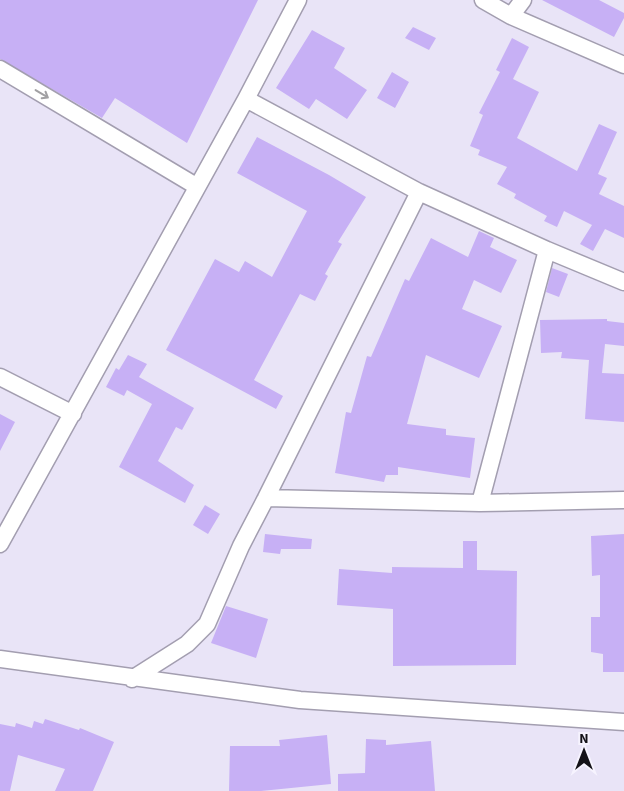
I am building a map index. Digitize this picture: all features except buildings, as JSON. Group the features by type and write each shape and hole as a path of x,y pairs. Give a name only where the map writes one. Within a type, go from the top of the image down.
{"street":[{"path":"0,544 73,414 196,186 246,99 298,0"},
{"path":"483,0 512,16 624,65"},
{"path":"512,16 523,0"},
{"path":"0,69 196,186"},
{"path":"246,99 419,192 547,250 624,282"},
{"path":"132,679 187,644 208,624 241,546 419,192"},
{"path":"480,503 547,250"},
{"path":"0,377 73,414"},
{"path":"266,498 480,503 624,500"},
{"path":"0,659 132,679 300,700 624,722"}]}
